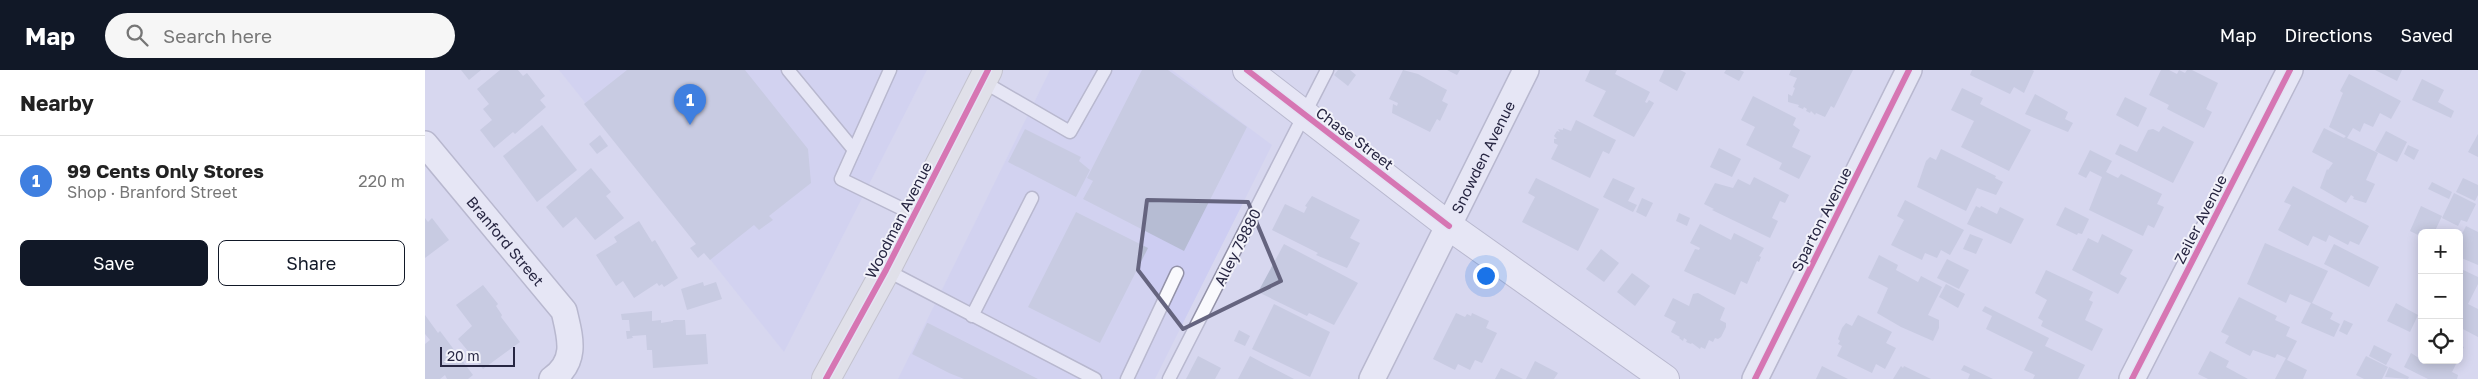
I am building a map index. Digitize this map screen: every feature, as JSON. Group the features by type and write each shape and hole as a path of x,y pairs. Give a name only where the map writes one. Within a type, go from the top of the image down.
{"main road":[{"name":"Woodman Avenue","path":"826,379 887,270 985,75"}],"street":[{"name":"Chase Street","path":"1247,70 1449,226 1665,379"},
{"name":"Snowden Avenue","path":"1372,379 1527,70"},
{"name":"Sparton Avenue","path":"1755,379 1909,70"},
{"name":"Zeiler Avenue","path":"2133,379 2290,70"},
{"name":"Branford Street","path":"425,144 564,311 571,345 563,371 552,379"}],"lane":[{"path":"788,70 854,150"},
{"path":"891,70 841,179 915,215"},
{"path":"985,75 1070,132 1105,70"},
{"name":"Alley 79880","path":"1169,379 1327,70"},
{"path":"972,316 1032,198"},
{"path":"887,270 1095,379"},
{"path":"1127,379 1177,273"}],"highlighted area":[{"path":"1147,200 1248,202 1281,281 1183,329 1138,270"}],"shaded area":[{"path":"559,70 927,70 784,352"},
{"path":"1050,70 1172,70 1272,145 1155,379 898,379"}],"building":[{"path":"461,70 481,70 469,80"},
{"path":"500,70 518,70 523,76 527,73 545,96 540,100 546,107 515,134 513,132 494,148 480,130 492,120 483,109 489,104 477,89"},
{"path":"627,70 745,70 808,149 811,183 769,216 773,220 759,230 754,225 710,260 704,253 698,258 690,248 696,244 584,104"},
{"path":"1142,70 1168,70 1247,127 1184,251 1083,199 1093,181 1087,178"},
{"path":"1338,70 1350,70 1356,75 1348,86 1334,75"},
{"path":"1403,70 1418,74 1447,90 1442,101 1448,104 1440,121 1437,119 1430,132 1392,113 1393,104 1397,106 1398,103 1389,99"},
{"path":"1447,70 1460,70 1457,75"},
{"path":"1590,70 1617,70 1615,74 1650,92 1645,102 1647,103 1649,100 1654,103 1634,137 1593,116 1606,91 1585,81"},
{"path":"1664,70 1680,70 1686,73 1677,91 1659,81"},
{"path":"1726,70 1740,70 1744,72 1739,81 1724,73"},
{"path":"1791,70 1853,70 1834,108 1831,106 1825,117 1816,113 1815,115 1811,111 1810,113 1804,107 1803,109 1798,107 1799,105 1788,102 1788,94 1792,96 1797,78 1789,75"},
{"path":"1972,70 2034,71 2024,93 2014,87 2010,94 1970,75"},
{"path":"2161,70 2169,70 2177,74 2179,70 2185,73 2187,70 2192,70 2218,83 2206,109 2212,112 2204,128 2167,109 2169,105 2149,95"},
{"path":"2375,70 2402,70 2397,81"},
{"path":"2349,74 2401,101 2391,119 2380,113 2373,127 2364,123 2360,132 2353,128 2347,138 2378,153 2366,180 2375,184 2366,203 2353,199 2354,197 2351,195 2346,203 2320,188 2327,169 2333,163 2312,152 2324,128 2344,138 2346,136 2329,127 2343,93 2340,91"},
{"path":"2422,79 2444,90 2438,102 2454,111 2451,118 2412,100"},
{"path":"1962,88 1983,98 1980,104 2031,130 2009,171 1961,147 1974,121 1951,110"},
{"path":"2035,94 2068,112 2065,119 2073,123 2068,132 2025,114"},
{"path":"1753,96 1796,118 1793,125 1800,130 1792,147 1811,156 1799,179 1779,169 1782,163 1746,145 1755,127 1741,120"},
{"path":"2125,97 2147,108 2138,127 2116,115"},
{"path":"1576,120 1616,140 1609,154 1603,151 1590,178 1551,159 1558,145 1554,143 1554,139 1557,139 1554,136 1557,131 1560,132 1558,129 1563,130 1563,128 1571,131"},
{"path":"542,125 577,170 537,202 503,156"},
{"path":"2163,126 2194,142 2173,183 2115,154 2120,144 2137,152 2148,130 2153,129 2159,132"},
{"path":"1025,129 1081,157 1079,161 1090,170 1076,197 1008,162"},
{"path":"2386,131 2407,142 2397,162 2375,151"},
{"path":"2478,134 2478,157 2468,152"},
{"path":"600,135 608,146 597,154 589,144"},
{"path":"2408,145 2419,150 2414,160 2404,154"},
{"path":"1719,148 1741,159 1732,177 1710,167"},
{"path":"1941,149 1996,176 1995,178 2003,182 1996,195 1977,188 1966,211 1917,187 1926,161 1930,157 1936,160"},
{"path":"2090,150 2112,161 2106,172 2118,178 2121,174 2162,194 2157,204 2164,207 2154,228 2148,225 2143,236 2089,210 2102,177 2090,171 2086,178 2078,174"},
{"path":"591,168 611,192 606,196 624,218 595,240 576,217 563,228 546,207"},
{"path":"1754,177 1789,195 1785,203 1780,201 1772,218 1778,221 1770,238 1712,210 1714,209 1704,204 1715,183 1733,188 1738,179 1750,185"},
{"path":"1536,178 1599,209 1578,251 1522,222 1535,197 1528,193"},
{"path":"1613,178 1635,188 1628,201 1637,205 1633,212 1603,197"},
{"path":"2463,178 2478,185 2478,195 2475,201 2456,192"},
{"path":"2432,182 2452,192 2449,199 2428,189"},
{"path":"2293,186 2369,226 2359,245 2350,241 2348,245 2329,235 2326,242 2313,236 2308,246 2278,230 2291,205 2284,202"},
{"path":"2454,193 2476,204 2467,222 2461,220 2458,226 2442,218"},
{"path":"1312,196 1360,220 1350,238 1360,243 1347,268 1316,255 1318,253 1272,230 1285,204 1304,213 1307,207 1305,206"},
{"path":"1642,198 1653,203 1646,217 1636,212"},
{"path":"1905,200 1964,230 1950,255 1941,250 1937,258 1925,253 1922,260 1891,245 1904,220 1897,216"},
{"path":"1976,206 1980,208 1981,206 1997,214 2000,207 2024,219 2011,244 1967,224"},
{"path":"2421,206 2442,216 2436,229 2418,229 2418,235 2410,231"},
{"path":"2065,207 2089,219 2082,234 2078,233 2077,235 2056,225"},
{"path":"1076,212 1148,248 1100,343 1028,307"},
{"path":"1679,213 1690,218 1687,226 1676,221"},
{"path":"425,218 428,222 432,218 449,240 425,258"},
{"path":"639,221 652,242 655,240 678,278 664,287 662,284 659,286 657,283 634,298 623,281 616,286 596,255 617,242 614,237"},
{"path":"1700,224 1731,240 1734,233 1764,248 1747,284 1741,281 1735,295 1684,271 1695,249 1699,250 1700,248 1690,243"},
{"path":"2466,226 2478,232 2478,265 2463,259 2463,232"},
{"path":"1970,234 1983,239 1976,254 1963,249"},
{"path":"2102,234 2133,250 2120,274 2127,278 2118,294 2072,270 2088,238 2098,243"},
{"path":"2265,243 2328,271 2312,303 2333,313 2330,319 2340,324 2334,337 2301,323 2311,303 2290,294 2286,303 2247,284"},
{"path":"1284,244 1358,283 1334,325 1309,313 1307,316 1258,292"},
{"path":"2334,244 2379,267 2369,287 2324,264"},
{"path":"1601,249 1619,263 1604,282 1586,269"},
{"path":"1879,255 1898,265 1896,270 1918,282 1921,276 1942,287 1928,315 1939,320 1939,328 1933,341 1901,327 1877,313 1888,288 1868,278"},
{"path":"1947,259 1969,270 1959,289 1937,278"},
{"path":"2046,270 2093,292 2089,300 2093,302 2085,320 2103,329 2092,351 2041,326 2043,321 2038,318 2047,300 2035,293"},
{"path":"2463,270 2478,277 2478,284 2468,304 2478,309 2478,337 2463,329"},
{"path":"1632,273 1650,286 1635,306 1617,292"},
{"path":"703,282 704,286 716,282 722,299 687,310 681,289"},
{"path":"1946,284 1965,294 1958,308 1939,297"},
{"path":"483,285 498,304 496,306 502,315 501,317 520,342 483,369 458,339 472,326 456,305"},
{"path":"1698,293 1725,308 1720,320 1726,323 1726,327 1721,337 1715,338 1713,342 1709,340 1705,349 1701,347 1700,349 1692,343 1686,342 1687,340 1684,338 1683,341 1671,332 1676,322 1664,316 1673,298 1689,306 1693,294"},
{"path":"2239,297 2277,316 2275,320 2290,327 2286,336 2297,341 2287,360 2307,370 2303,379 2275,379 2286,358 2277,354 2275,358 2253,350 2250,356 2225,343 2229,336 2221,332"},
{"path":"2396,303 2418,315 2410,332 2387,321"},
{"path":"1274,304 1330,332 1310,377 1252,349"},
{"path":"1985,306 2049,338 2045,346 2085,365 2078,379 2033,379 2035,375 2024,370 2033,352 1986,329 1992,316 1982,311"},
{"path":"652,311 652,321 661,320 661,323 685,320 686,335 706,334 708,364 653,368 652,350 647,350 646,335 632,336 633,338 627,339 626,331 630,331 629,320 622,320 621,314"},
{"path":"1456,313 1465,317 1467,314 1471,316 1472,313 1489,321 1486,328 1497,333 1482,363 1475,360 1470,370 1458,364 1455,370 1433,359"},
{"path":"425,315 438,333 440,331 473,375 468,379 447,379 445,375 440,379 425,379 425,344 430,340 425,334"},
{"path":"1858,315 1892,332 1886,343 1896,348 1885,369 1876,364 1872,373 1837,356 1842,346 1838,344 1840,341 1838,339 1842,328 1846,323 1852,326"},
{"path":"2344,320 2353,324 2347,335 2339,331"},
{"path":"927,323 1038,379 964,379 949,373 912,354"},
{"path":"1239,330 1250,336 1245,346 1234,341"},
{"path":"2374,345 2392,354 2386,365 2369,356"},
{"path":"2210,351 2229,361 2226,367 2248,379 2208,379 2198,374"},
{"path":"2411,353 2418,357 2418,364 2456,364 2452,372 2458,375 2457,379 2428,379 2404,367"},
{"path":"1198,356 1221,368 1215,379 1186,379"},
{"path":"1250,356 1263,363 1294,379 1238,379"},
{"path":"2366,356 2388,367 2382,379 2364,379 2356,375"},
{"path":"1535,361 1558,373 1554,379 1526,379"},
{"path":"1964,365 1993,379 1968,379 1970,374 1961,370"},
{"path":"1822,366 1848,379 1816,379"},
{"path":"1901,366 1903,368 1904,366 1931,379 1893,379"},
{"path":"2389,367 2409,377 2408,379 2385,377"},
{"path":"1501,368 1523,379 1495,379"}],"cycle path":[{"path":"826,379 886,270 988,70"},
{"path":"1247,70 1449,226"},
{"path":"1755,379 1909,70"},
{"path":"2132,379 2290,70"}],"place":[{"name":"99 Cents Only Stores","path":"690,125"}]}
